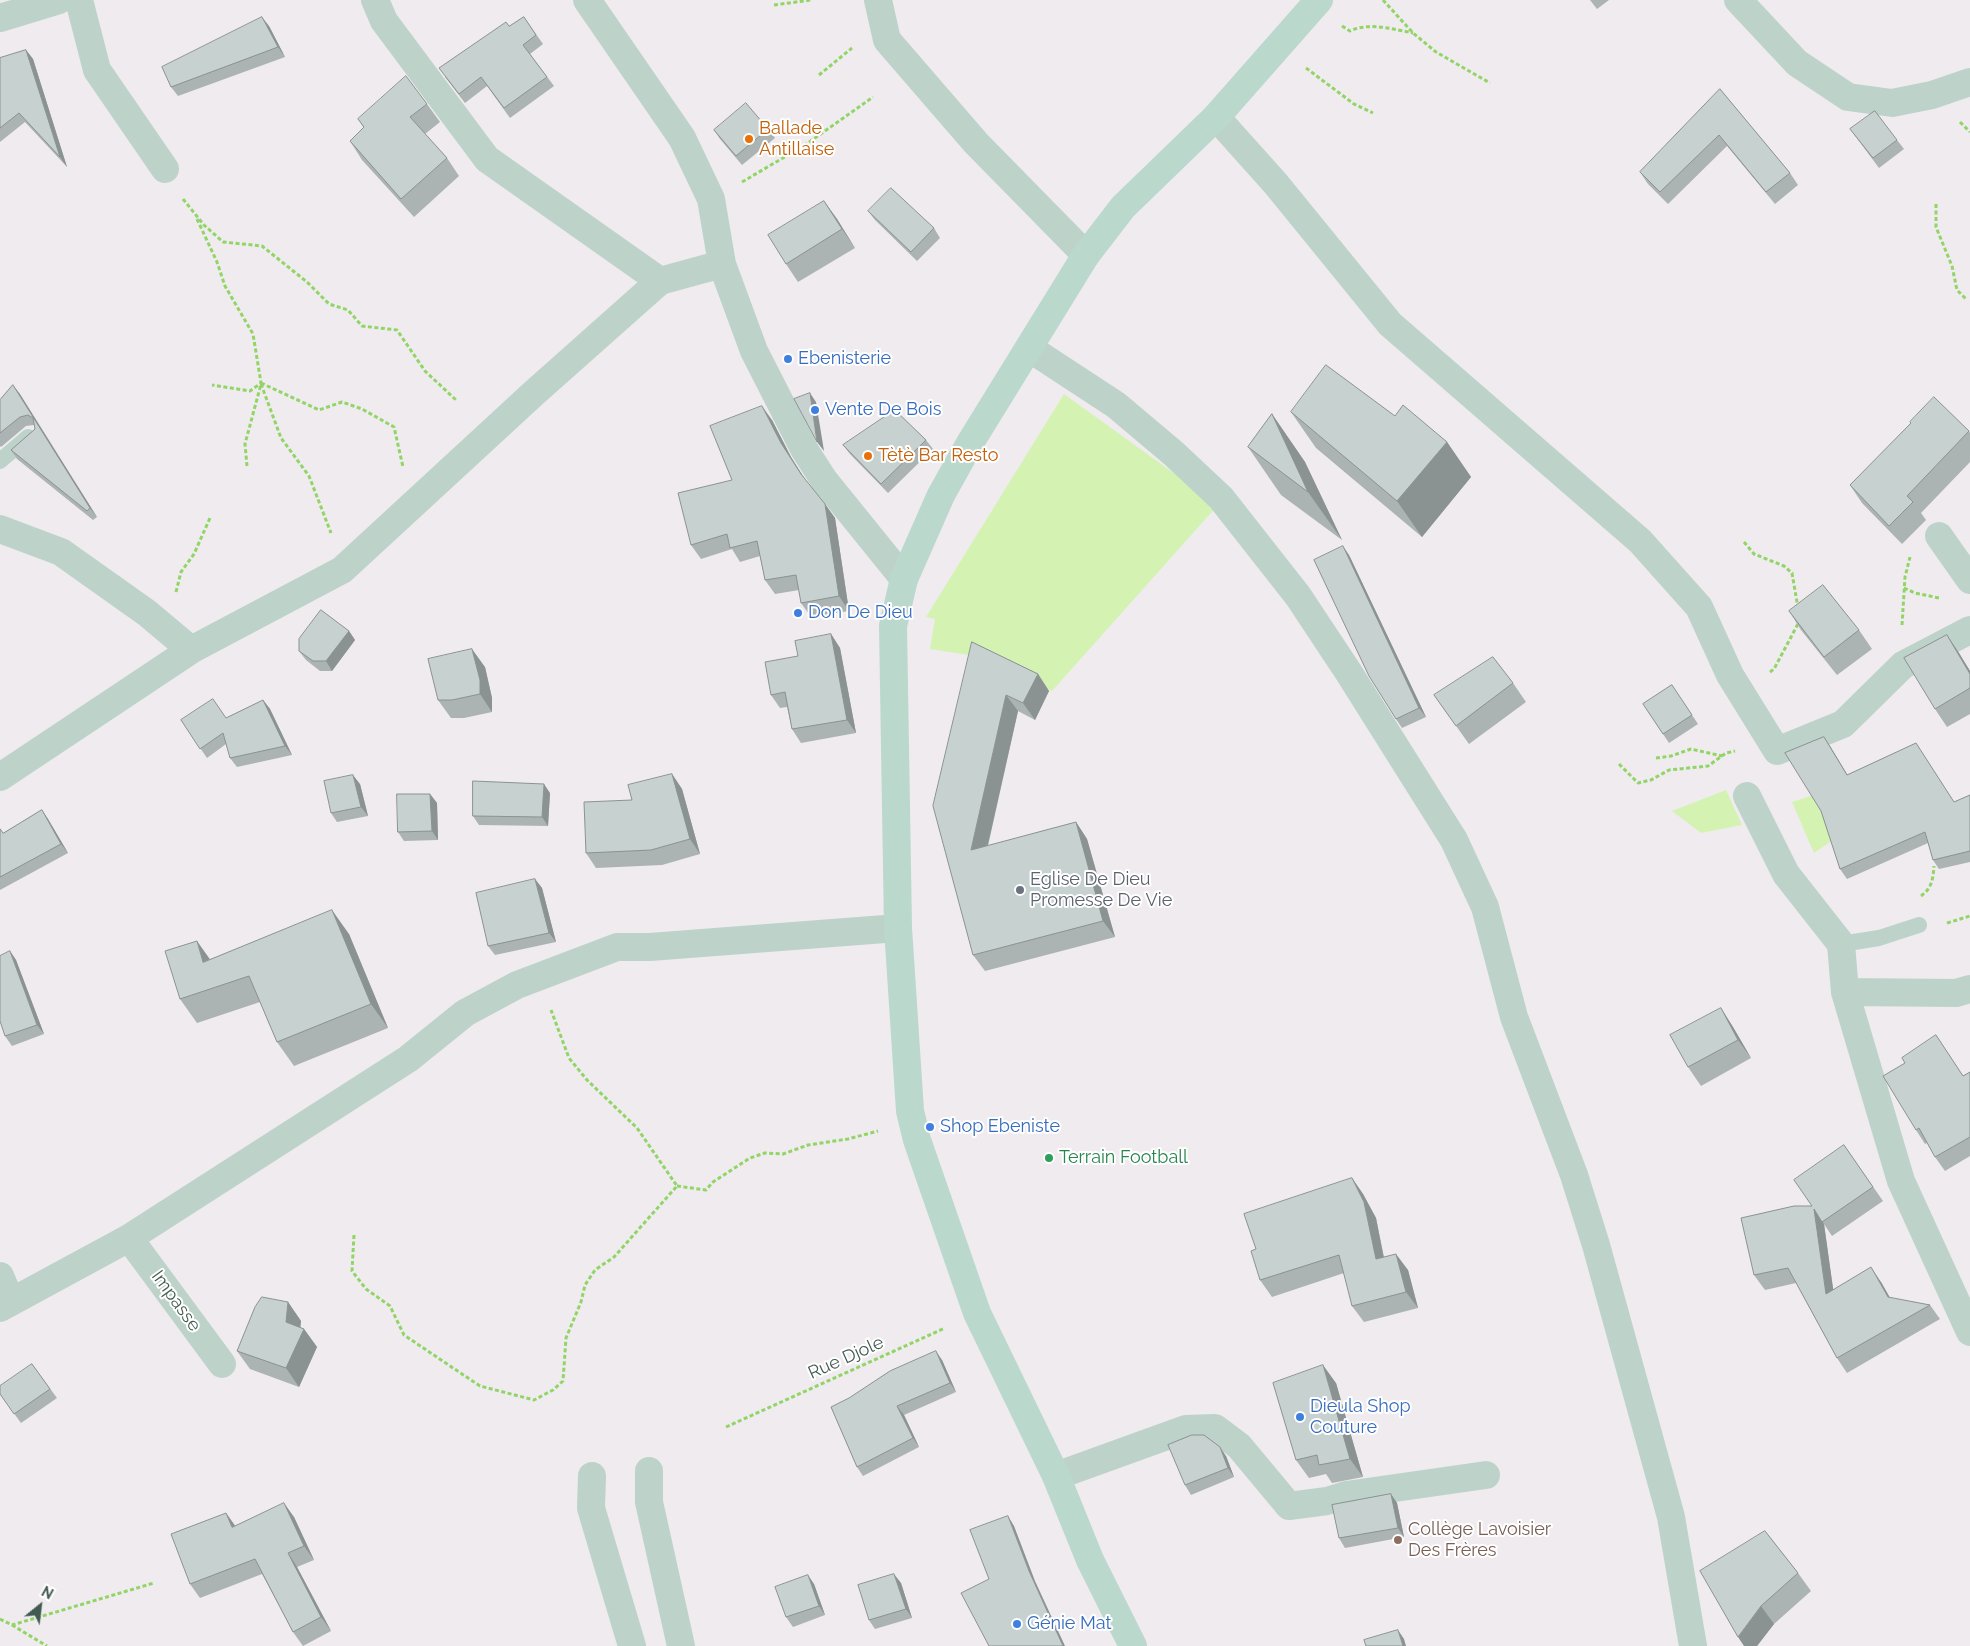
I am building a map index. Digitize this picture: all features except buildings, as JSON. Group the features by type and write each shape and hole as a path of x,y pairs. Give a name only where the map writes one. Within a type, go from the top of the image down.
{"street":[{"path":"0,18 59,0"},
{"path":"79,0 97,70 165,169"},
{"path":"375,0 384,21 487,159 660,281"},
{"path":"586,0 682,138 711,199 722,264 754,350 804,449 824,480 904,579"},
{"path":"878,0 887,40 976,143 1086,255"},
{"path":"1738,0 1797,63 1848,97 1892,103 1932,95 1970,82"},
{"path":"1133,1646 1090,1560 1056,1476 977,1312 918,1140 910,1111 898,928 893,626 904,579 941,496 970,443 1086,255 1123,207 1216,117 1316,4"},
{"path":"1216,117 1276,184 1390,324 1640,540 1699,607 1730,675 1777,751 1843,724 1903,665 1970,630"},
{"path":"1,775 181,642 342,570 412,503 660,281 722,264"},
{"path":"1029,348 1116,405 1174,453 1221,498 1298,596 1454,840 1485,907 1514,1017 1574,1175 1596,1245 1671,1517 1693,1646"},
{"path":"0,529 60,552 147,613 181,642"},
{"path":"1939,536 1970,580"},
{"path":"1747,796 1786,874 1840,944 1845,992 1901,1181 1970,1332"},
{"path":"0,1276 5,1305 130,1238 408,1059 465,1013 517,985 617,947 650,947 898,928"},
{"path":"1845,992 1956,993 1970,989"},
{"name":"Impasse","path":"130,1238 222,1364"},
{"path":"1056,1476 1186,1429 1215,1428 1239,1446 1289,1506 1346,1495 1486,1475"},
{"path":"649,1471 649,1502 681,1646"},
{"path":"592,1476 591,1508 632,1646"}],"lane":[{"path":"0,462 32,434"},
{"path":"1840,944 1879,938 1920,925"}],"path":[{"path":"774,5 811,0"},
{"path":"1383,0 1413,33 1436,52 1490,82"},
{"path":"1316,4 1350,31 1358,27 1374,27 1413,33"},
{"path":"1274,50 1311,71 1354,104 1374,113"},
{"path":"711,199 777,163 873,97"},
{"path":"165,169 194,214 223,242 262,246 307,282 329,304 348,310 362,326 397,330 425,371 456,400"},
{"path":"1936,204 1936,228 1952,266 1957,290 1967,300"},
{"path":"194,214 217,262 225,286 253,334 261,383 281,438 309,476 333,538"},
{"path":"212,385 250,391 261,383"},
{"path":"248,466 244,444 261,383"},
{"path":"261,383 320,410 342,402 362,409 394,428 412,503"},
{"path":"181,642 175,630 176,592 181,572 194,554 210,518"},
{"path":"1730,675 1763,677 1774,669 1800,619 1792,573 1784,566 1754,554 1744,542"},
{"path":"1903,665 1906,652 1901,634 1903,593 1910,557"},
{"path":"1619,764 1638,783 1651,780 1670,770 1708,766 1726,753 1772,742"},
{"path":"1656,758 1671,756 1691,749 1722,756"},
{"path":"517,985 551,1010 568,1058 587,1080 637,1128 677,1186 706,1190 713,1182 750,1158 766,1153 783,1154 808,1145 876,1134 891,1120 910,1111"},
{"path":"354,1235 352,1272 366,1289 390,1306 404,1335 480,1386 534,1400 553,1390 563,1381 566,1338 581,1302 585,1285 595,1270 614,1257 677,1186"},
{"name":"Rue Djole","path":"726,1428 977,1312"},
{"path":"0,1619 12,1625 154,1583"},
{"path":"7,1622 47,1646"}],"green space":[{"path":"1064,394 1218,505 1052,691 988,658 930,649 935,619 926,617"},
{"path":"1833,789 1859,822 1814,853 1792,802"},
{"path":"1726,790 1742,825 1701,833 1672,811"}],"place":[{"name":"Ballade Antillaise","path":"749,139"},
{"name":"Ebenisterie","path":"788,359"},
{"name":"Vente De Bois","path":"815,410"},
{"name":"Tètè Bar Resto","path":"868,456"},
{"name":"Don De Dieu","path":"798,613"},
{"name":"Eglise De Dieu Promesse De Vie","path":"1020,890"},
{"name":"Shop Ebeniste","path":"930,1127"},
{"name":"Terrain Football","path":"1049,1158"},
{"name":"Dieula Shop Couture","path":"1300,1417"},
{"name":"Collège Lavoisier Des Frères","path":"1398,1540"},
{"name":"Génie Mat","path":"1017,1624"}]}
